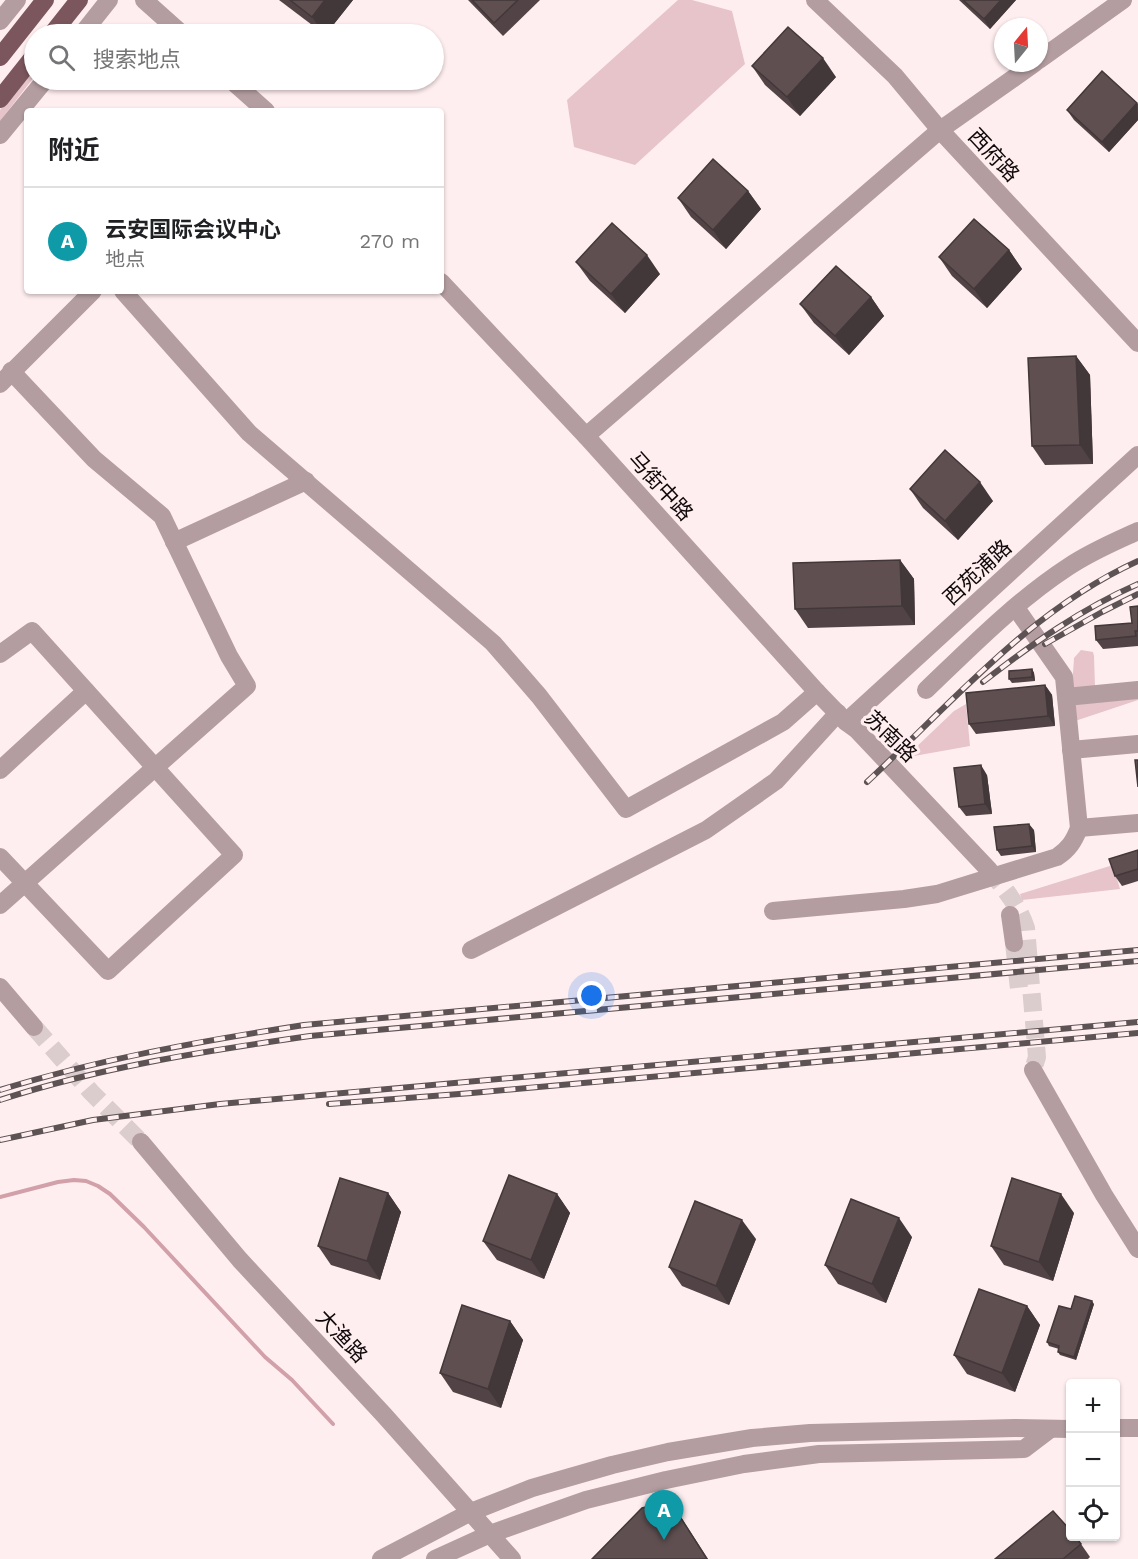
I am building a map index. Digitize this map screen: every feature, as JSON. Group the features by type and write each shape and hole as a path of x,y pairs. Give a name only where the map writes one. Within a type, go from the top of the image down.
{"main road":[{"path":"26,24 45,0"},
{"path":"60,24 79,0"},
{"path":"0,57 24,27"},
{"path":"0,99 24,69"}],"street":[{"path":"0,21 17,0"},
{"path":"90,24 110,0"},
{"path":"144,0 171,24"},
{"name":"西府路","path":"815,0 895,76 940,130 1138,343"},
{"path":"1048,54 1123,0"},
{"path":"586,436 940,130 1023,72"},
{"path":"0,135 37,90"},
{"path":"242,90 263,108"},
{"name":"马街中路","path":"444,285 586,436 842,718"},
{"path":"0,906 247,686 228,657 162,516 94,459 6,378 90,294"},
{"path":"126,294 249,433 493,643 539,696 626,809 783,722 817,692"},
{"name":"西苑浦路","path":"471,951 706,830 776,781 842,718 1138,455"},
{"path":"174,542 306,481"},
{"path":"926,690 993,626 1068,567 1138,531"},
{"path":"774,911 937,894 1057,857 1075,840 1079,828 1064,677 1016,608"},
{"path":"0,654 32,631 234,855 108,971 0,857"},
{"path":"1066,697 1138,690"},
{"path":"0,770 86,691"},
{"name":"苏南路","path":"842,718 857,730 982,871"},
{"path":"1071,750 1138,744"},
{"path":"1079,828 1138,823"},
{"path":"1010,915 1014,943"},
{"path":"0,987 34,1027"},
{"path":"1033,1070 1098,1185 1138,1249"},
{"name":"大渔路","path":"141,1142 240,1260 330,1355 512,1559"},
{"path":"381,1559 471,1512 532,1488 668,1452 752,1438 810,1433 1015,1428 1066,1430"},
{"path":"1120,1428 1138,1428"},
{"path":"435,1559 490,1534 586,1500 666,1480 744,1464 819,1454 1024,1449 1049,1430"}],"shaded area":[{"path":"678,0 692,0 732,11 745,64 635,165 574,147 567,100"},
{"path":"24,79 24,90 0,121 0,110"},
{"path":"1081,650 1093,652 1095,688 1072,688 1074,658"},
{"path":"1138,695 1138,700 1075,721 1075,706 1079,702"},
{"path":"966,704 970,746 914,756 910,753 954,711"},
{"path":"1113,865 1120,889 1022,900 1020,894"}],"building":[{"path":"290,0 325,0 312,17"},
{"path":"472,0 518,0 494,23"},
{"path":"963,0 1001,0 984,19"},
{"path":"788,27 823,58 787,97 752,66"},
{"path":"1102,71 1137,103 1102,142 1067,110"},
{"path":"713,159 748,191 713,230 678,198"},
{"path":"974,219 1009,250 974,289 939,257"},
{"path":"612,223 647,255 611,294 576,262"},
{"path":"836,266 871,297 835,336 800,304"},
{"path":"1076,356 1080,445 1032,446 1028,358"},
{"path":"945,450 980,482 945,521 910,489"},
{"path":"900,560 902,606 795,609 793,563"},
{"path":"1138,606 1136,636 1096,640 1095,626 1132,623 1130,607"},
{"path":"1032,669 1032,677 1009,679 1009,671"},
{"path":"1045,685 1048,716 969,724 966,693"},
{"path":"1135,760 1138,760 1138,787"},
{"path":"981,765 985,804 959,807 954,768"},
{"path":"1029,824 1032,846 997,850 994,827"},
{"path":"1138,850 1138,869 1115,876 1109,859"},
{"path":"509,1175 557,1194 531,1260 483,1241"},
{"path":"340,1178 388,1193 367,1261 318,1246"},
{"path":"1012,1178 1061,1194 1039,1262 991,1246"},
{"path":"851,1199 899,1218 872,1284 825,1265"},
{"path":"695,1201 742,1220 716,1286 669,1267"},
{"path":"979,1289 1027,1306 1002,1373 954,1355"},
{"path":"1075,1296 1092,1301 1074,1357 1058,1352 1059,1346 1047,1342 1059,1306 1071,1309"},
{"path":"462,1305 510,1321 488,1389 440,1373"},
{"path":"670,1501 707,1559 592,1559 642,1508"},
{"path":"1053,1511 1066,1525 1066,1541 1079,1541 1081,1544 1063,1559 995,1559"}],"waterway":[{"path":"0,1197 74,1180 86,1181 110,1194 144,1227 265,1357 292,1380 333,1424"}],"tunnel":[{"path":"989,870 1015,904 1026,928 1037,1057 1033,1070"},
{"path":"1014,943 1019,989"},
{"path":"34,1027 91,1092 141,1142"}],"railway":[{"path":"867,782 962,690 1027,632 1062,605 1099,581 1138,561"},
{"path":"983,682 1058,628 1138,584"},
{"path":"1045,644 1138,594"},
{"path":"0,1090 75,1069 151,1052 304,1025 1138,950"},
{"path":"0,1100 115,1069 192,1054 310,1036 1138,961"},
{"path":"0,1140 93,1120 220,1104 1138,1022"},
{"path":"329,1104 1138,1033"}],"place":[{"name":"云安国际会议中心","path":"664,1540"}]}
